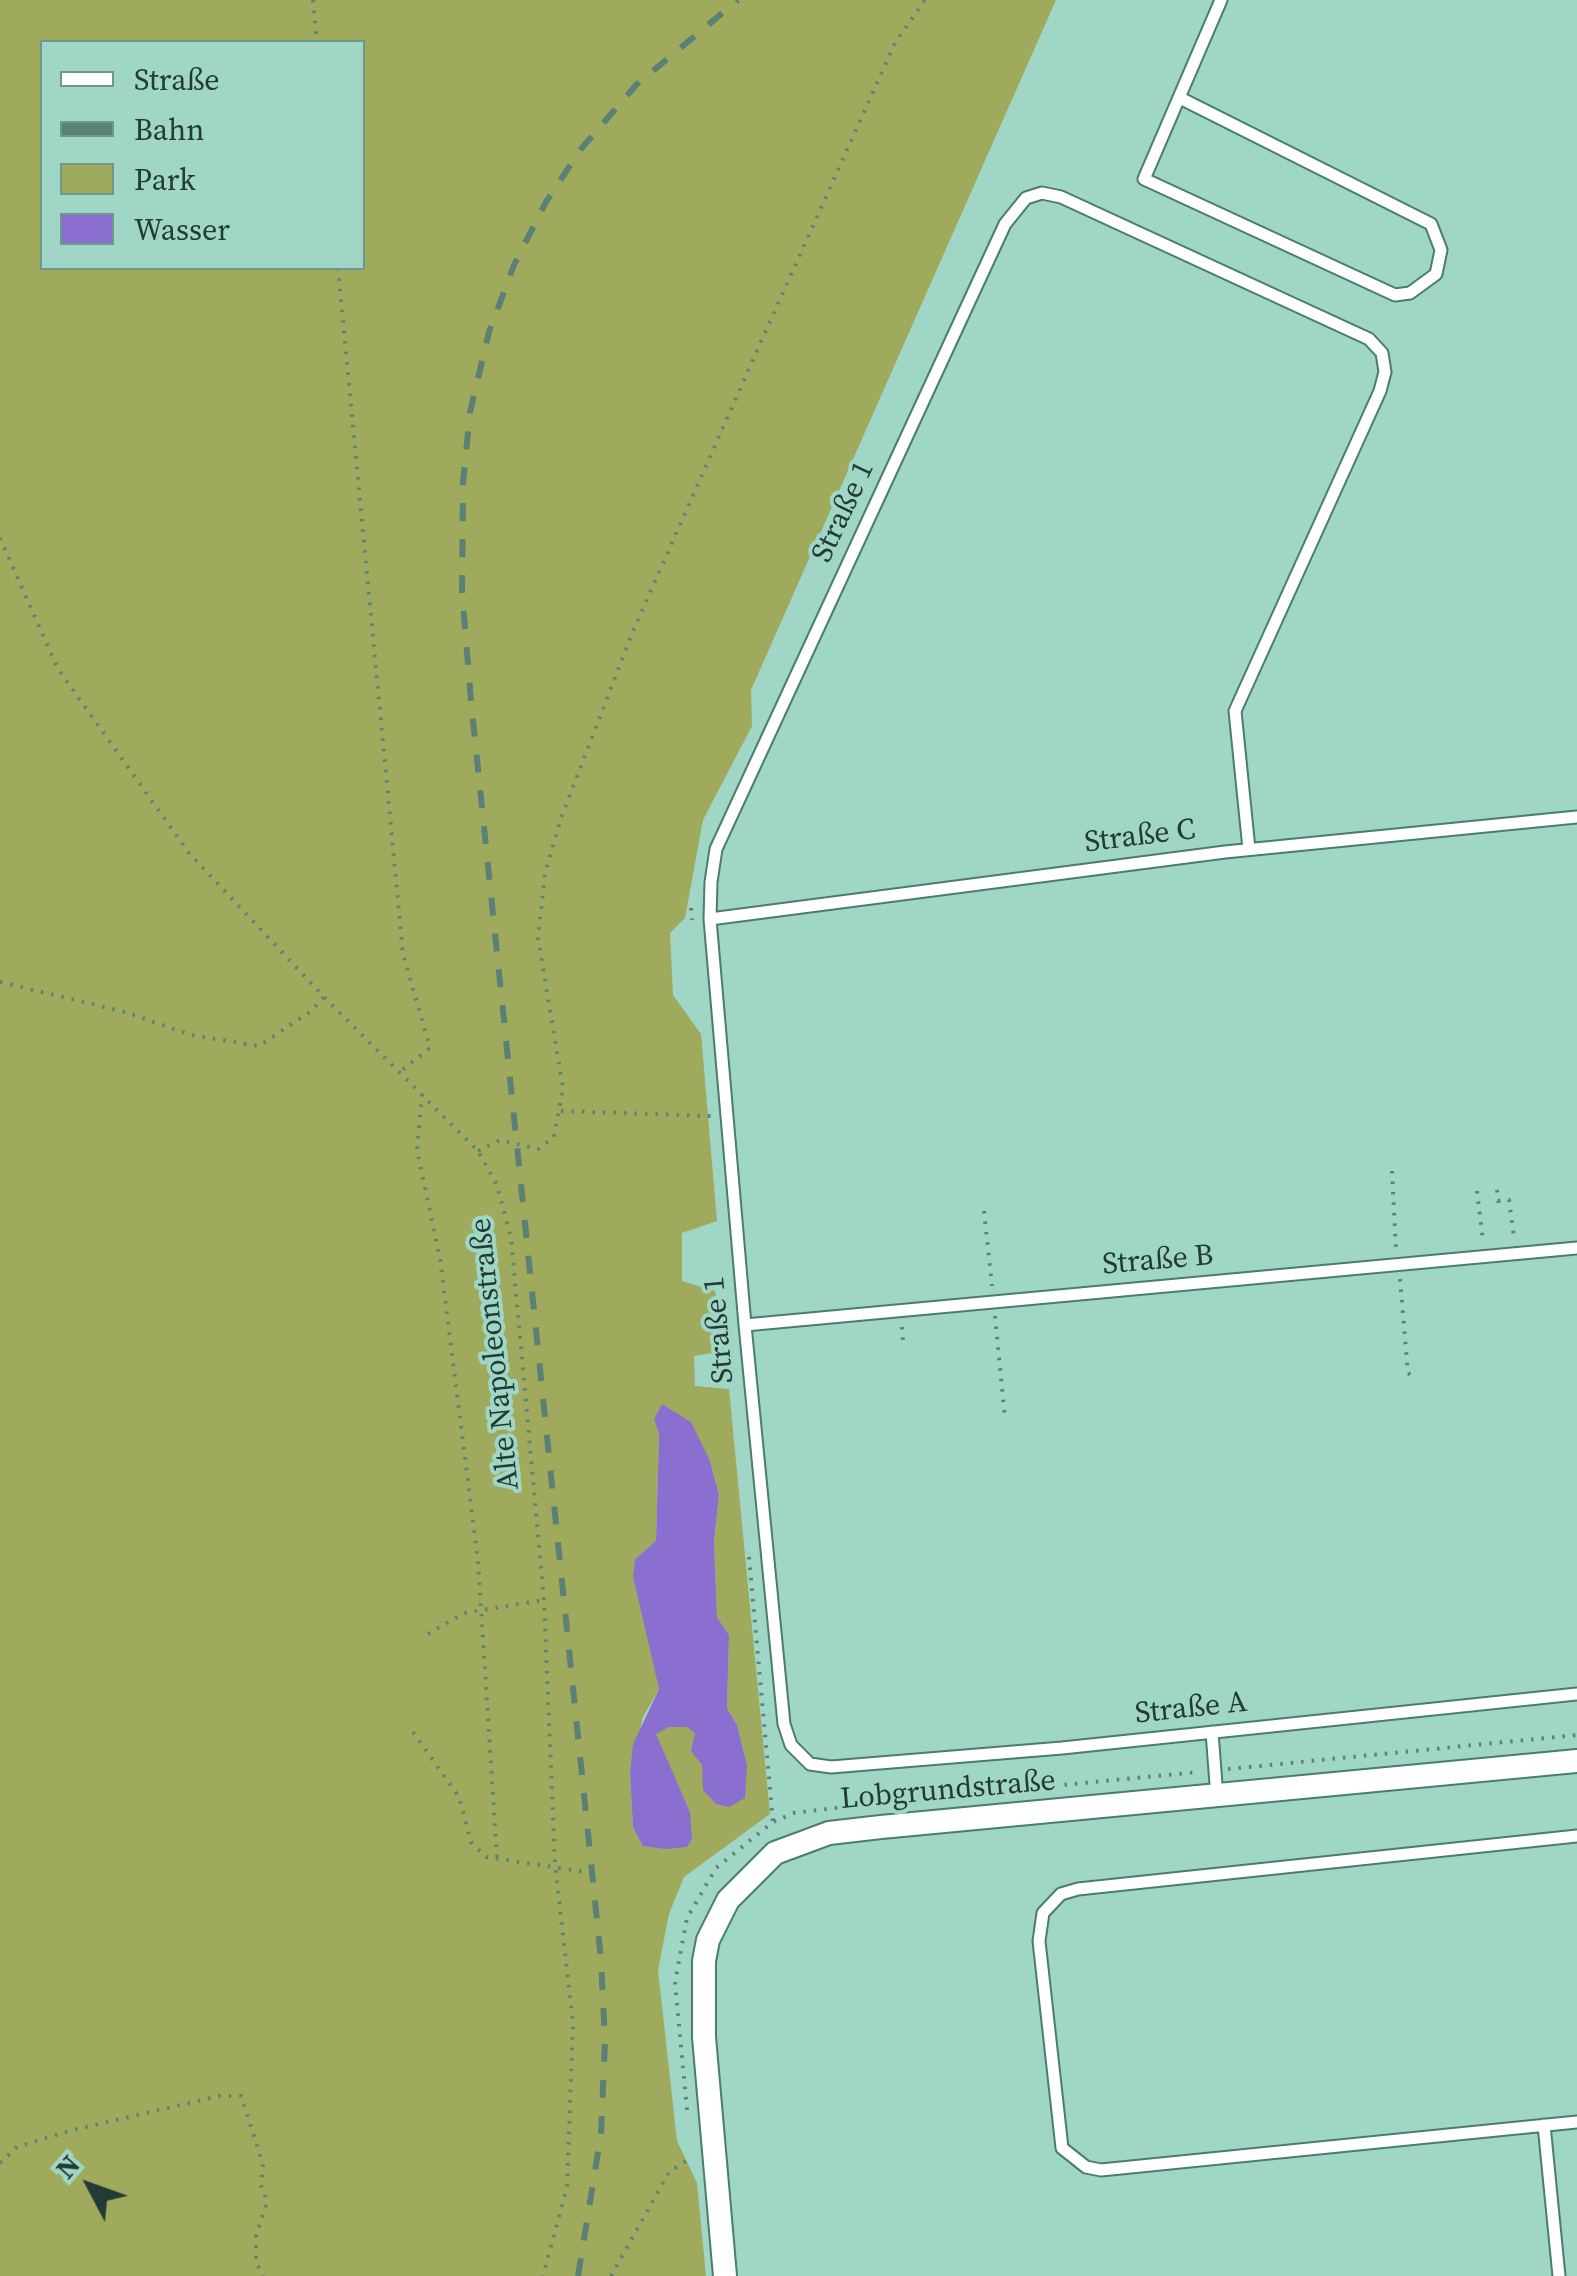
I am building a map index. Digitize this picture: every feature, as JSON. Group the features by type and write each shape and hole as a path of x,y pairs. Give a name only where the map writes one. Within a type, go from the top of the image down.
{"street":[{"name":"Lobgrundstraße","path":"725,2276 704,2038 703,1974 715,1923 756,1867 776,1852 829,1833 1577,1761"}],"lane":[{"path":"1180,98 1431,224 1441,250 1436,274 1424,286 1395,295 1144,179 1220,0"},
{"name":"Straße 1","path":"810,1764 790,1745 784,1724 744,1324 710,918 716,849 1005,224 1015,206 1042,193 1062,197 1368,339 1382,354 1385,372 1380,391 1235,710 1249,850"},
{"name":"Straße C","path":"710,918 1249,850 1577,817"},
{"name":"Straße B","path":"744,1324 1577,1248"},
{"name":"Straße A","path":"810,1764 831,1766 1212,1732 1577,1694"},
{"path":"1212,1732 1218,1797"},
{"path":"1577,1836 1078,1889 1061,1894 1042,1914 1039,1941 1062,2148 1086,2167 1101,2170 1577,2122"},
{"path":"1544,2125 1559,2276"}],"path":[{"path":"313,0 317,40"},
{"path":"478,1152 500,1140 532,1150 546,1146 554,1137 561,1111 560,1057 538,938 546,874 562,818 634,631 759,346 895,43 926,0"},
{"path":"338,270 403,954 430,1048 402,1070"},
{"name":"Alte Napoleonstraße","path":"0,538 58,670 190,852 324,998 402,1070 478,1152 497,1185 511,1238 544,1600 555,1866 572,2022 568,2187 543,2276"},
{"path":"0,982 125,1012 192,1034 259,1046 311,1012 324,998"},
{"path":"422,1092 417,1150 440,1259 483,1610 497,1858"},
{"path":"561,1111 711,1116"},
{"path":"1392,1170 1389,1176 1396,1248"},
{"path":"1497,1190 1499,1203 1509,1200 1513,1228"},
{"path":"1477,1191 1484,1249"},
{"path":"984,1212 992,1285"},
{"path":"1400,1282 1408,1373 1415,1378"},
{"path":"995,1316 1005,1418"},
{"path":"902,1328 903,1342"},
{"path":"428,1634 464,1614 544,1600"},
{"path":"413,1732 460,1797 471,1842 486,1857 592,1873"},
{"path":"688,2114 676,1995 686,1918 716,1868 773,1822 794,1813 1577,1735"},
{"path":"0,2162 17,2147 68,2132 219,2096 241,2096 263,2164 262,2185 267,2202 256,2249 263,2276"},
{"path":"611,2276 669,2172 698,2154"}],"green space":[{"path":"0,0 1056,0 751,690 752,726 703,820 685,918 670,933 673,995 701,1034 717,1221 682,1233 682,1281 715,1291 725,1351 694,1356 695,1386 729,1389 770,1814 684,1877 669,1914 658,1970 677,2141 697,2183 706,2276 0,2276","holes":["654,1419 710,1461 719,1495 714,1541 717,1617 729,1635 727,1708 737,1725 747,1765 687,1727 669,1727 655,1734 690,1812 643,1846 633,1828 630,1773 643,1717 659,1689 635,1559 656,1541 659,1433"]}],"water":[{"path":"662,1404 691,1422 710,1461 719,1495 714,1541 717,1617 729,1635 727,1708 737,1725 747,1765 745,1798 729,1807 716,1804 703,1790 702,1765 691,1751 695,1733 687,1727 669,1727 656,1734 690,1812 692,1839 687,1847 666,1849 643,1846 633,1828 630,1773 633,1744 659,1689 633,1576 635,1559 656,1541 659,1434 654,1419"}],"railway":[{"path":"578,2276 601,2134 605,2041 601,1959 471,701 462,592 463,483 470,412 489,332 514,265 546,202 581,149 636,85 738,0"}]}
